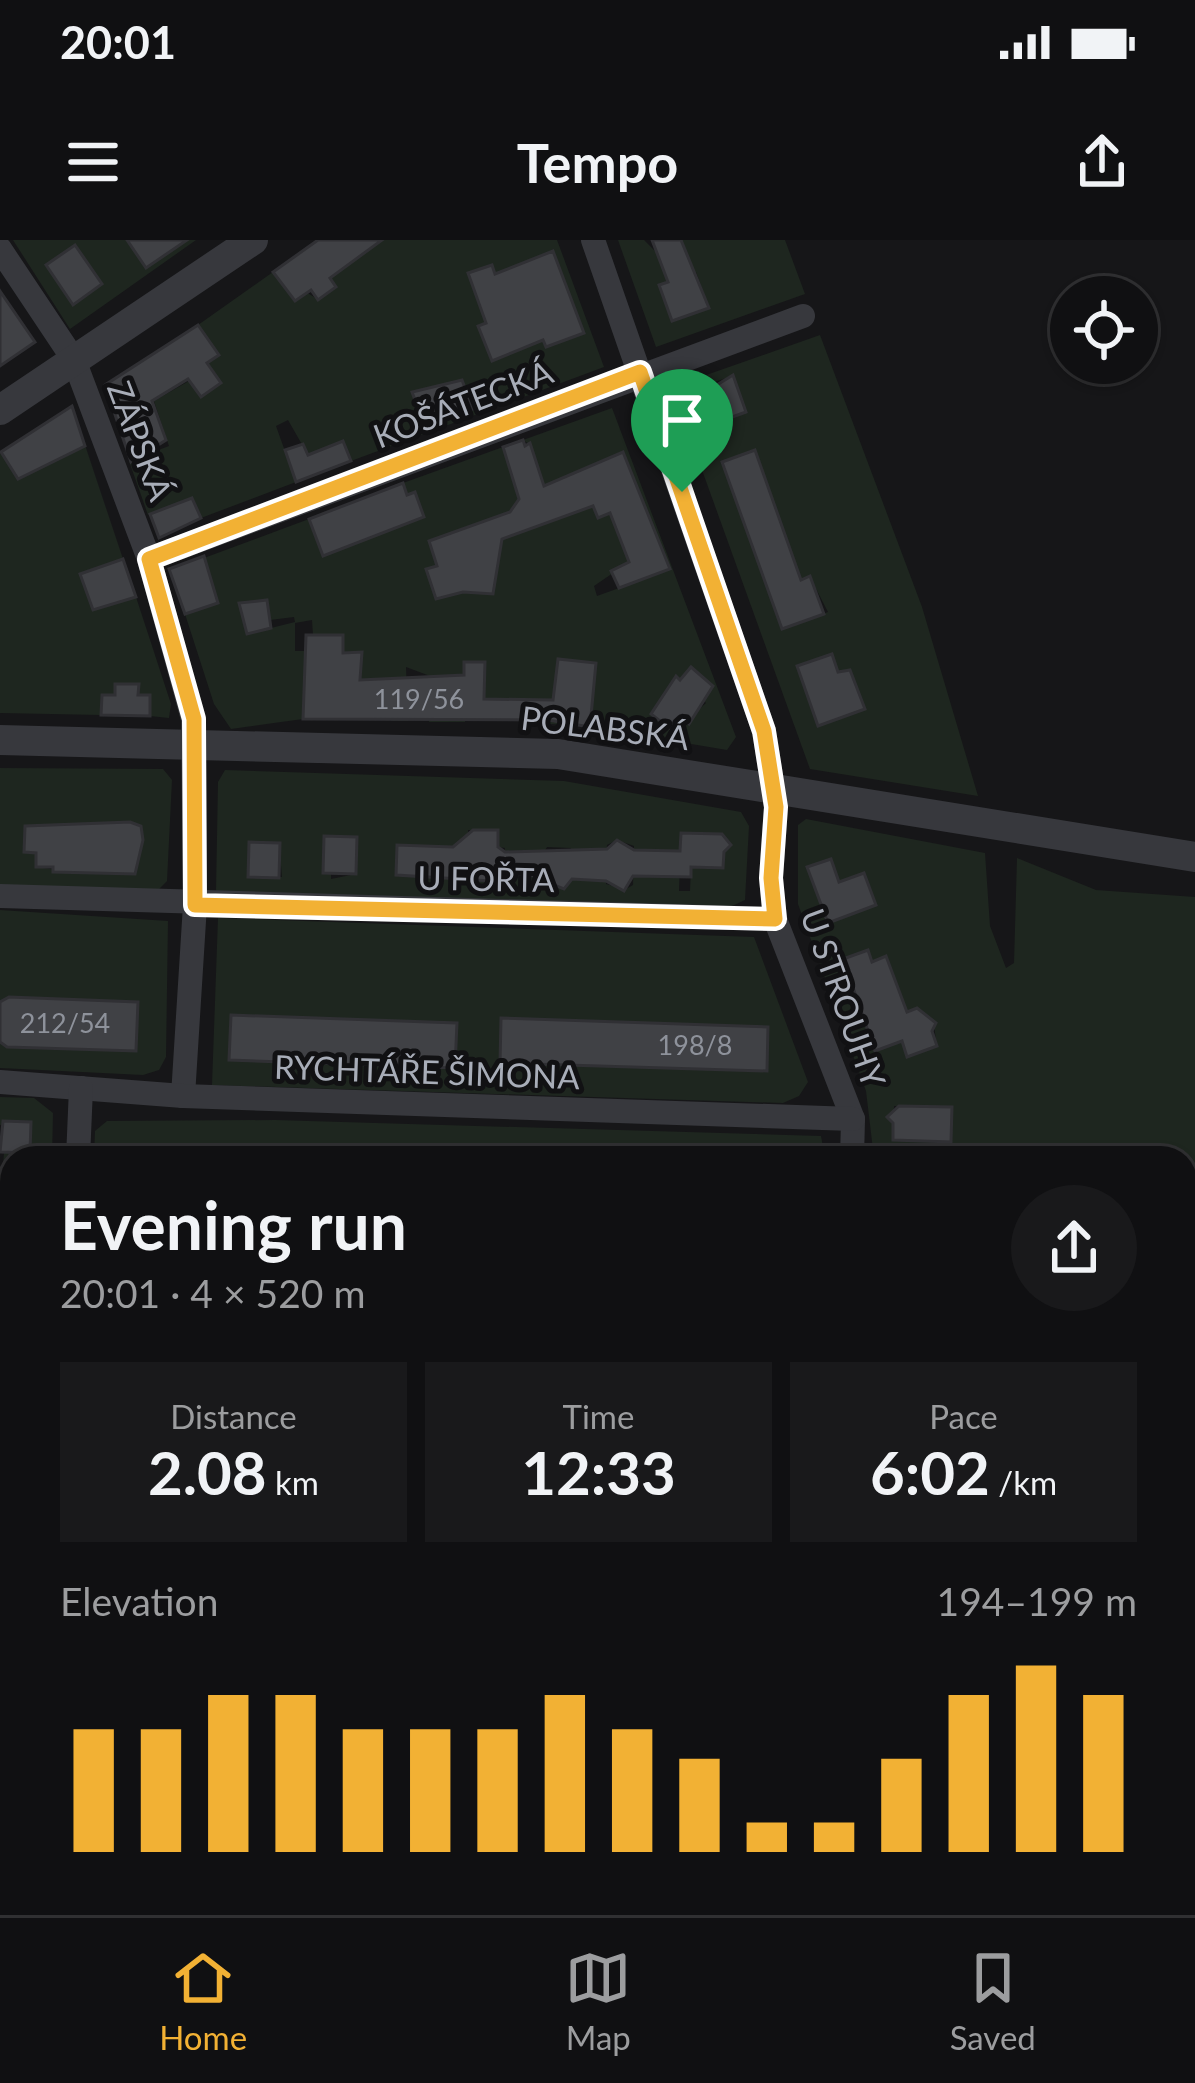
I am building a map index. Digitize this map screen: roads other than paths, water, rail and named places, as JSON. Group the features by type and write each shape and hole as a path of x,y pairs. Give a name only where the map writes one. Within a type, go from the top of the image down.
{"street":[{"path":"0,410 253,240"},
{"name":"U STROUHY","path":"593,240 764,731 773,789 775,919 853,1119 852,1146"},
{"name":"ZÁPSKÁ","path":"0,249 74,360 149,559 194,719 195,905 183,1096"},
{"name":"KOŠÁTECKÁ","path":"149,559 640,372 803,316"},
{"name":"POLABSKÁ","path":"0,740 558,754 1195,857"},
{"path":"0,896 195,905"},
{"name":"U FOŘTA","path":"195,905 775,919"},
{"name":"RYCHTÁŘE ŠIMONA","path":"0,1082 183,1096 853,1119"},
{"path":"79,1146 81,1088"}]}
